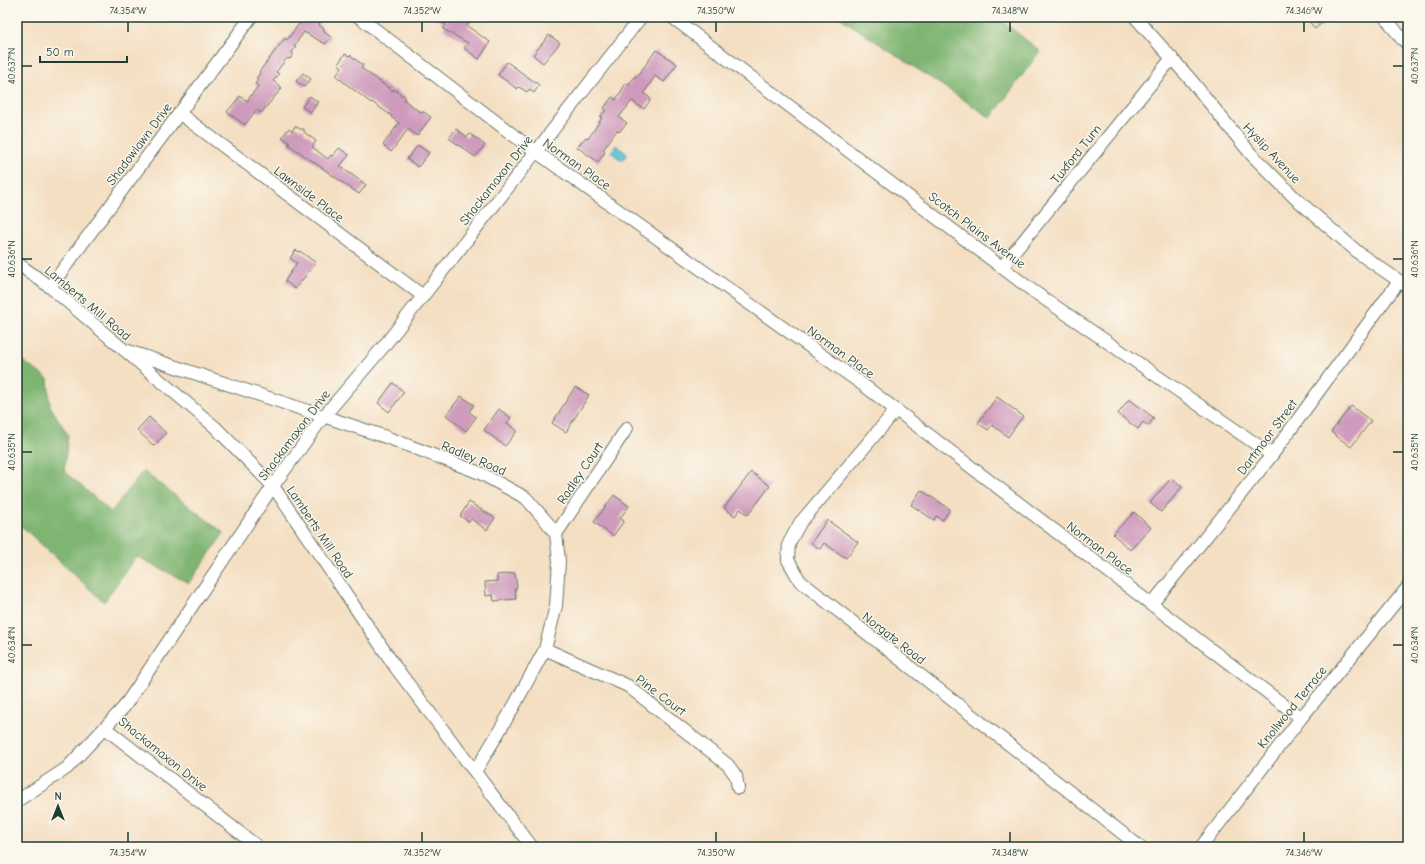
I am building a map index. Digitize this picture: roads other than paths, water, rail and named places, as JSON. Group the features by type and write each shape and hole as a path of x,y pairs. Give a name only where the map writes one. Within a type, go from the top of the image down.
{"street":[{"name":"Shadowlawn Drive","path":"50,287 251,17"},
{"name":"Norman Place","path":"359,17 536,152 862,384 1301,718"},
{"name":"Shackamaxon Drive","path":"258,847 106,728 124,707 273,486 324,416 384,346 641,17"},
{"name":"Scotch Plains Avenue","path":"672,17 1046,300 1272,455"},
{"name":"Hyslip Avenue","path":"1135,17 1172,58 1250,154 1295,198 1360,254 1404,284"},
{"path":"1385,17 1402,39 1408,44"},
{"name":"Tuxford Turn","path":"1002,267 1172,58"},
{"name":"Lawnside Place","path":"179,113 423,296"},
{"name":"Lamberts Mill Road","path":"17,263 50,287 214,428 273,486 396,668 532,847"},
{"name":"Dartmoor Street","path":"1152,605 1272,455 1404,284"},
{"name":"Radley Road","path":"121,348 386,437 480,473 526,498 556,534"},
{"name":"Norgate Road","path":"896,410 800,523 789,543 788,560 800,581 1140,847"},
{"name":"Radley Court","path":"556,534 627,428"},
{"path":"475,772 514,706 545,649 556,606 559,561 556,534"},
{"name":"Knollwood Terrace","path":"1201,847 1301,718 1408,587"},
{"name":"Pine Court","path":"545,649 628,686 728,765 736,776 738,788"},
{"path":"17,801 67,768 106,728"}],"water":[{"path":"616,145 627,154 622,161 611,152"}]}
